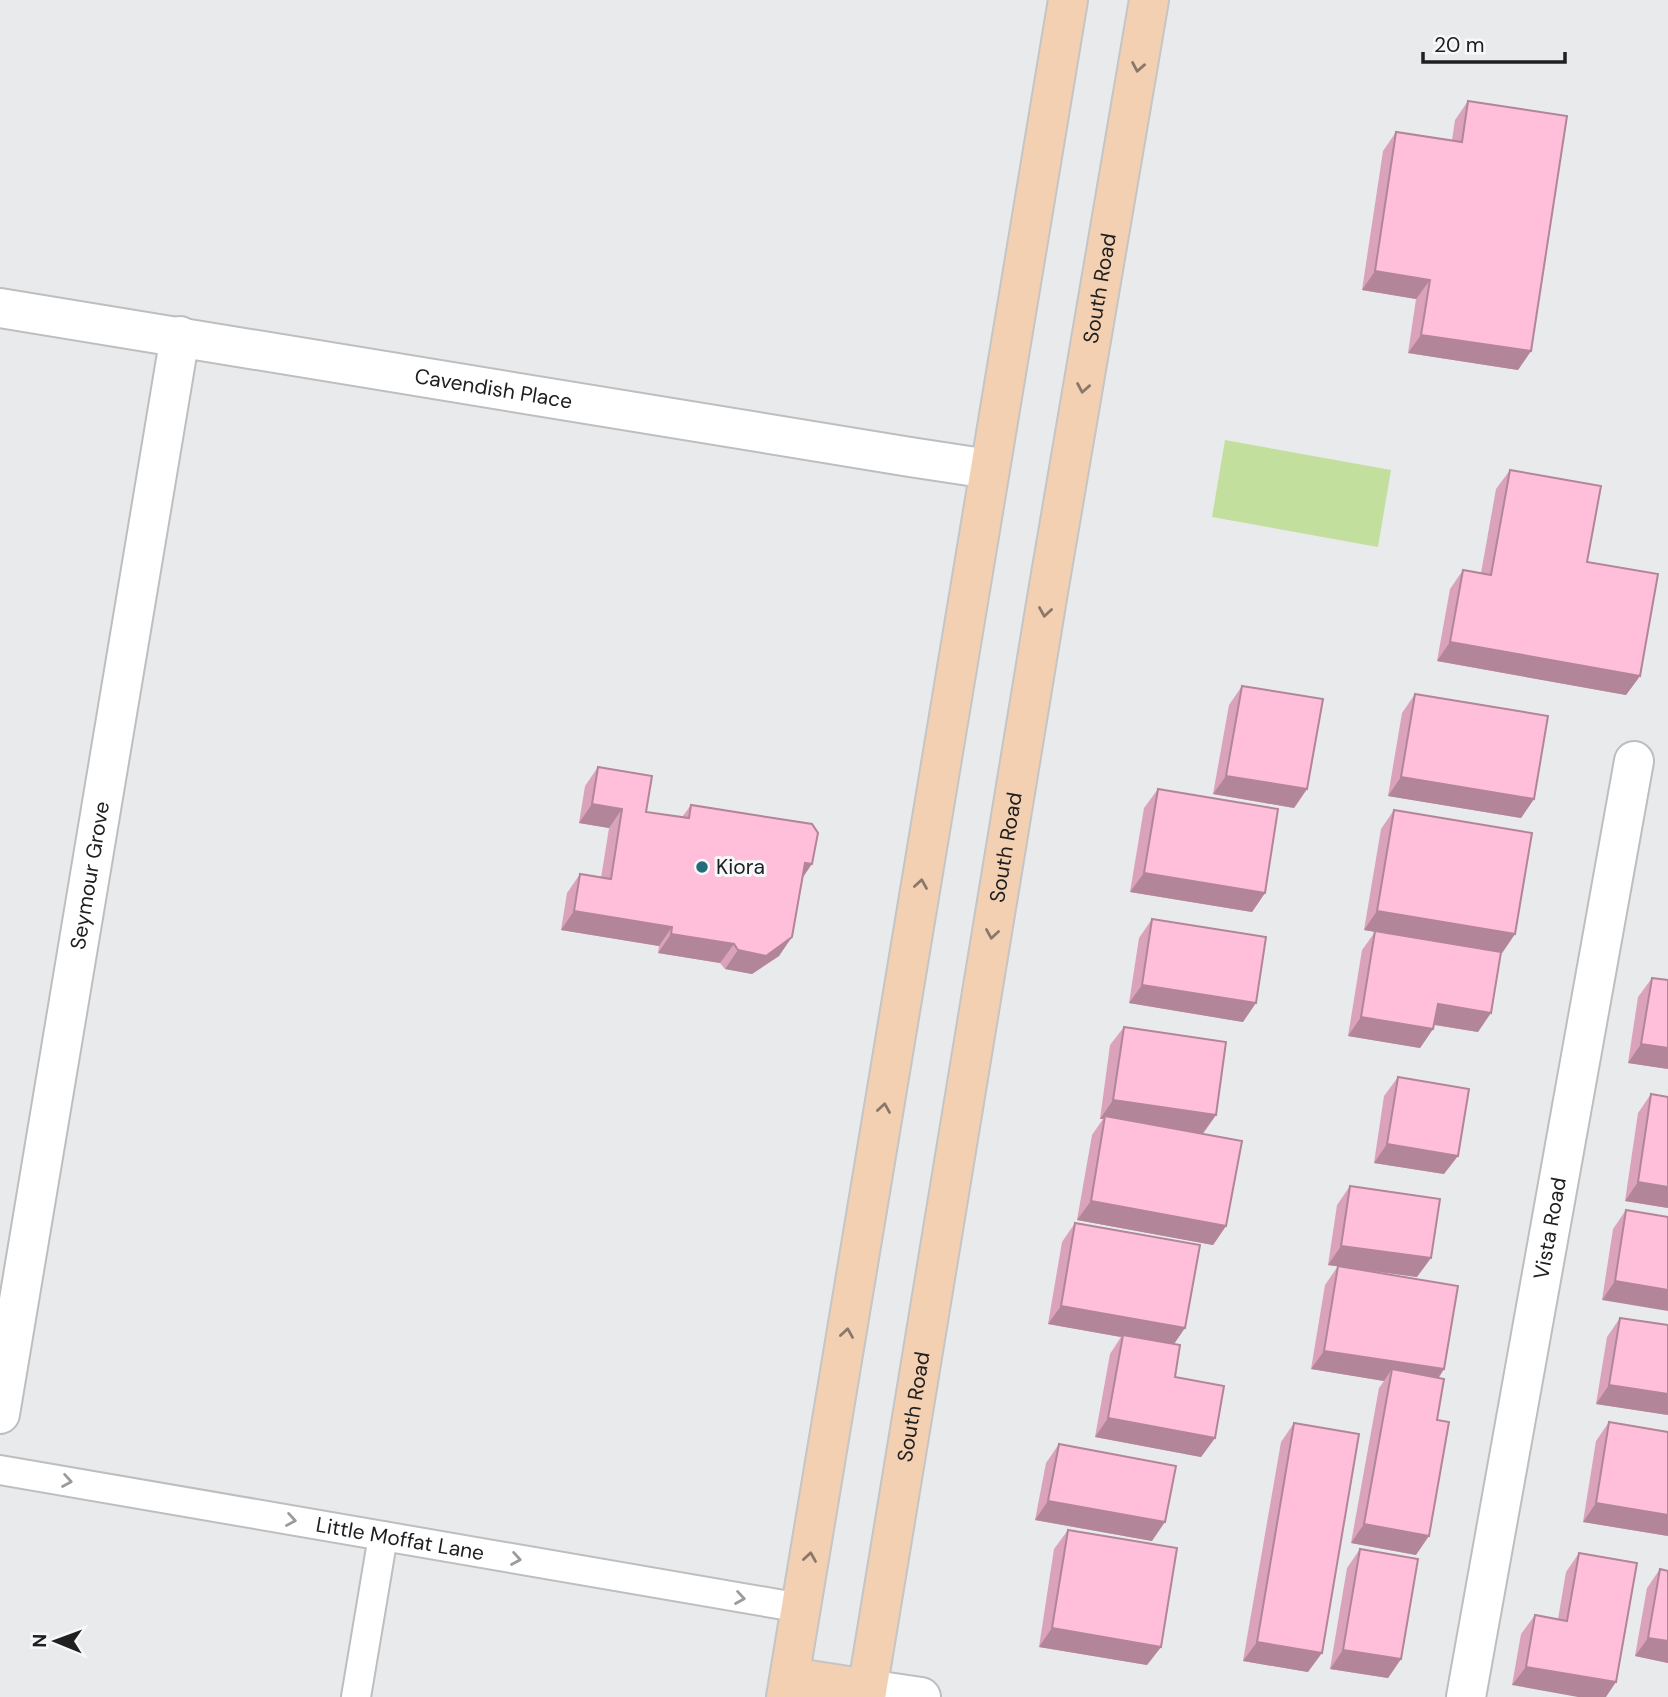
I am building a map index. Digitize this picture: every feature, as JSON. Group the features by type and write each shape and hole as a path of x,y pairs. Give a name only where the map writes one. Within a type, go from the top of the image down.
{"main road":[{"path":"867,1693 788,1687 1068,0"},
{"name":"South Road","path":"867,1693 1048,592 1149,0"}],"street":[{"name":"Cavendish Place","path":"0,308 989,469"},
{"name":"Seymour Grove","path":"0,1414 180,336"},
{"name":"Vista Road","path":"1466,1697 1634,761"},
{"path":"867,1693 921,1697"}],"lane":[{"name":"Little Moffat Lane","path":"0,1470 801,1608"},
{"path":"356,1697 383,1536"}],"green space":[{"path":"1225,440 1391,470 1378,547 1212,517"}],"building":[{"path":"1468,101 1567,116 1531,351 1421,335 1430,280 1375,271 1396,132 1462,142"},
{"path":"1510,470 1601,486 1587,562 1658,574 1640,676 1450,642 1463,570 1491,575"},
{"path":"1242,686 1323,699 1307,789 1226,776"},
{"path":"1415,694 1548,716 1534,799 1401,777"},
{"name":"Kiora","path":"598,767 652,776 646,812 689,818 691,805 812,824 818,833 812,864 805,863 792,937 766,956 738,950 734,944 671,934 672,927 574,911 580,874 611,879 622,809 592,804"},
{"path":"1158,789 1278,809 1265,893 1144,873"},
{"path":"1394,810 1532,833 1515,934 1377,911"},
{"path":"1152,919 1266,937 1256,1003 1142,985"},
{"path":"1375,931 1501,952 1491,1013 1438,1004 1433,1029 1361,1017"},
{"path":"1652,978 1668,980 1668,1048 1641,1044"},
{"path":"1124,1027 1226,1042 1216,1115 1113,1100"},
{"path":"1398,1077 1469,1089 1458,1156 1387,1144"},
{"path":"1651,1094 1668,1097 1668,1187 1638,1182"},
{"path":"1105,1116 1242,1141 1226,1226 1091,1201"},
{"path":"1350,1186 1440,1199 1431,1258 1341,1246"},
{"path":"1626,1210 1668,1217 1668,1290 1615,1281"},
{"path":"1075,1223 1200,1245 1185,1328 1061,1306"},
{"path":"1338,1266 1458,1286 1444,1369 1324,1351"},
{"path":"1620,1318 1668,1325 1668,1394 1609,1385"},
{"path":"1123,1335 1180,1345 1175,1377 1224,1386 1215,1438 1108,1418"},
{"path":"1392,1369 1444,1379 1437,1420 1449,1422 1429,1536 1364,1524"},
{"path":"1609,1422 1668,1432 1668,1515 1596,1503"},
{"path":"1294,1423 1359,1434 1322,1653 1257,1642"},
{"path":"1059,1444 1176,1466 1165,1522 1048,1501"},
{"path":"1068,1530 1177,1548 1161,1647 1052,1628"},
{"path":"1360,1549 1418,1559 1401,1659 1343,1650"},
{"path":"1579,1553 1637,1563 1616,1682 1526,1667 1535,1615 1567,1621"},
{"path":"1660,1569 1668,1571 1668,1641 1648,1638"}],"place":[{"name":"Kiora","path":"702,867"}]}
